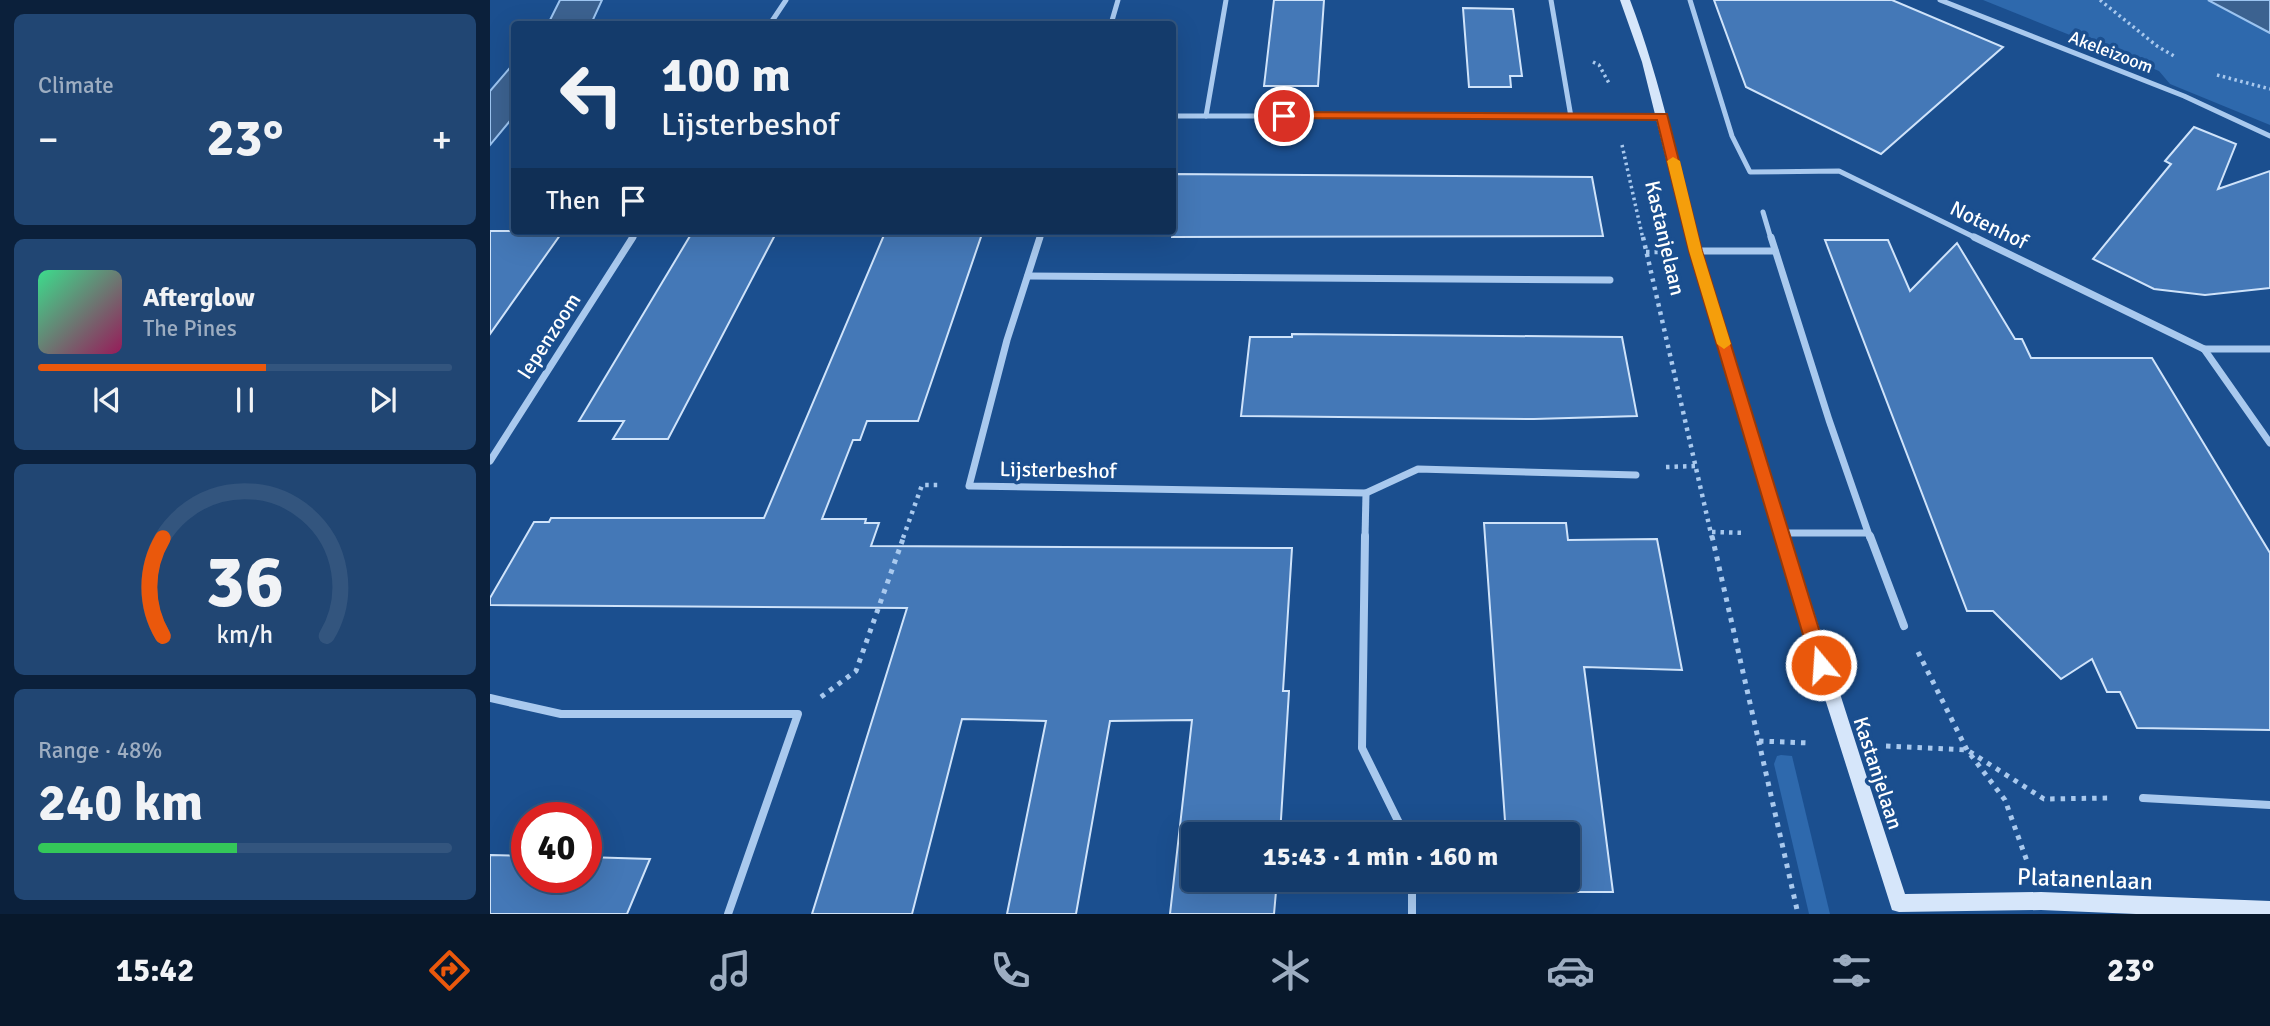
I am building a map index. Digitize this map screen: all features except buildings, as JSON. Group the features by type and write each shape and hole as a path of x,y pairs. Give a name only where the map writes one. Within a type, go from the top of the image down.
{"street":[{"path":"772,21 786,0"},
{"path":"1112,21 1118,0"},
{"path":"1206,116 1226,0"},
{"path":"1551,0 1572,117"},
{"name":"Kastanjelaan","path":"1625,0 1662,116 1696,251 1779,533 1901,909"},
{"name":"Notenhof","path":"1690,0 1732,136 1749,172 1839,171 2204,349 2270,349"},
{"name":"Akeleizoom","path":"1940,0 2184,96 2270,136"},
{"path":"1176,116 1662,116"},
{"path":"1763,212 1866,533 1904,625"},
{"name":"Iepenzoom","path":"490,461 634,235"},
{"name":"Lijsterbeshof","path":"1041,235 1007,341 969,486 1366,493 1418,469 1636,475"},
{"path":"1696,251 1775,251"},
{"path":"1028,276 1610,280"},
{"name":"Notenhof","path":"2204,349 2270,443"},
{"path":"1366,493 1363,748 1399,822"},
{"path":"1779,533 1866,533"},
{"path":"490,698 561,714 798,714 729,914"},
{"path":"2143,798 2270,805"},
{"path":"1412,892 1412,914"},
{"name":"Platanenlaan","path":"1901,909 2041,901 2270,910"}],"path":[{"path":"2100,0 2157,46 2179,59"},
{"name":"Kastanjelaan","path":"1560,48 1599,65 1609,82 1798,914"},
{"path":"2212,74 2270,89"},
{"path":"798,714 856,671 922,485 969,486"},
{"path":"1904,625 1967,750 2005,800 2041,901"},
{"path":"1967,750 2044,799 2143,798"}],"shaded area":[{"path":"560,0 602,0 592,21 550,21"},
{"path":"1983,0 2208,0 2270,33 2270,125 2170,84 2159,71"},
{"path":"2208,0 2270,0 2270,33"},
{"path":"511,66 511,120 490,145 490,91"},
{"path":"1777,756 1792,756 1830,914 1809,914 1774,764"}],"slow traffic":[{"path":"1673,161 1724,344"}],"route":[{"path":"1284,116 1662,116 1696,251 1821,665"}]}
